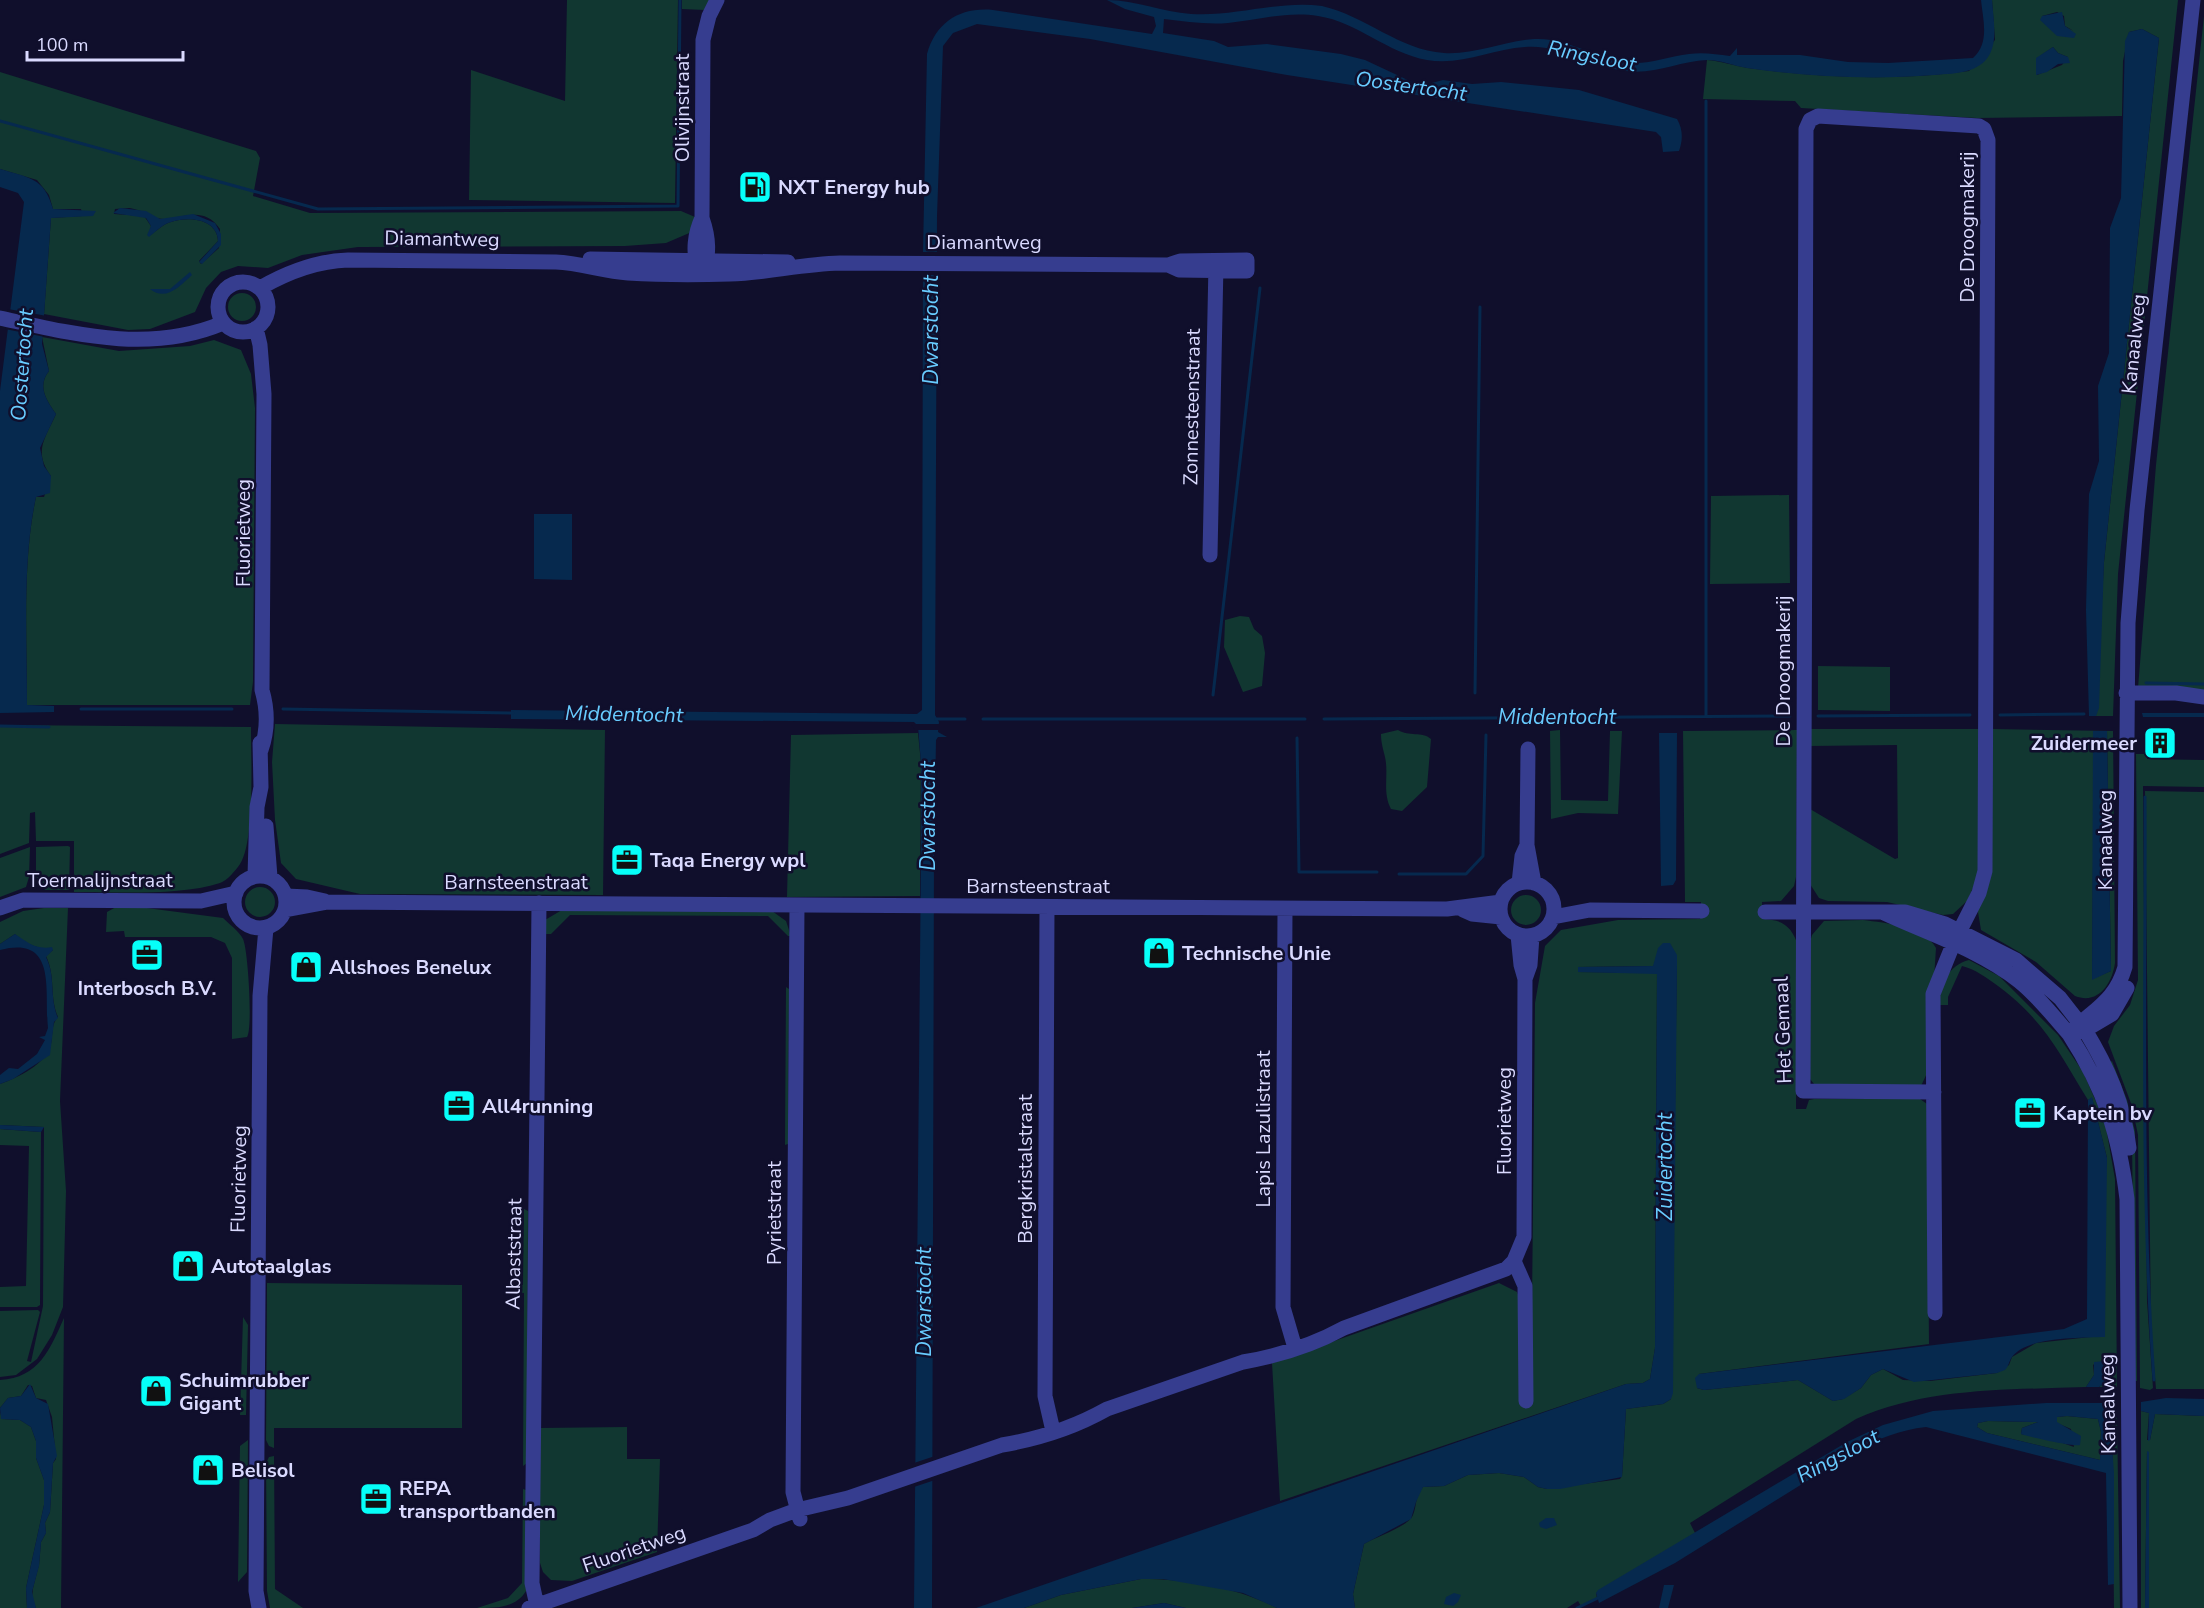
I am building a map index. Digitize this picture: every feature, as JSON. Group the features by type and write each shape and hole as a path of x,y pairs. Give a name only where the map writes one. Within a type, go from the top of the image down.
{"street":[{"name":"Olivijnstraat","path":"702,265 707,231 702,218 703,40 709,16 717,0"},
{"name":"Kanaalweg","path":"2130,1608 2127,1199 2120,1147 2111,1115 2100,1086 2069,1034 2083,1026 2114,993 2123,974 2126,952 2128,623 2137,510 2193,0"},
{"name":"De Droogmakerij","path":"1804,911 1806,129 1810,120 1818,116 1977,125 1984,129 1988,140 1985,871 1979,893 1957,936"},
{"name":"Diamantweg","path":"263,293 307,268 328,261 348,260 579,263 628,273 702,265 770,271 799,264 1168,265 1180,261 1216,266"},
{"name":"Zonnesteenstraat","path":"1210,555 1216,266"},
{"path":"246,282 263,293 267,315 250,330 230,329 220,317 220,295 231,285 246,282"},
{"path":"1,318 126,340 198,333 220,317"},
{"name":"Fluorietweg","path":"250,330 262,377 265,423 262,690 257,706 261,750 261,787 257,807 262,877"},
{"path":"2126,693 2176,693 2204,697"},
{"path":"1527,883 1528,749"},
{"path":"262,877 282,887 286,903 276,923 260,928 242,920 235,900 246,880 262,877"},
{"path":"1527,883 1545,889 1554,911 1548,928 1525,936 1510,931 1501,909 1508,890 1527,883"},
{"name":"Toermalijnstraat","path":"0,908 14,902 33,899 235,900"},
{"name":"Barnsteenstraat","path":"286,903 1501,909"},
{"name":"Albaststraat","path":"533,1607 539,903"},
{"name":"Pyrietstraat","path":"797,905 793,1496 798,1515"},
{"name":"Bergkristalstraat","path":"1047,907 1045,1396 1052,1427"},
{"name":"Lapis Lazulistraat","path":"1285,909 1283,1306 1293,1344"},
{"path":"1554,911 1702,911"},
{"name":"Het Gemaal","path":"1804,911 1803,1092 1934,1092"},
{"path":"1765,912 1884,913 2003,952 2031,972 2060,998 2083,1026"},
{"name":"Fluorietweg","path":"258,1608 256,1591 260,928"},
{"name":"Fluorietweg","path":"533,1607 753,1530 770,1528 798,1515 834,1507 848,1498 1002,1445 1024,1441 1052,1427 1088,1420 1107,1409 1293,1344 1326,1338 1344,1328 1497,1275 1514,1261 1524,1237 1526,979 1521,965 1525,936"},
{"path":"1957,936 2020,982 2069,1034"},
{"path":"1935,1313 1934,994 1957,936"},
{"name":"Kanaalweg","path":"2083,1026 2110,1074 2125,1121 2131,1170 2127,1199"},
{"path":"1514,1261 1525,1287 1526,1401"}],"green space":[{"path":"567,0 678,0 675,203 469,200 471,70 565,101"},
{"path":"682,0 710,0 705,10 682,9"},
{"path":"1992,0 2178,0 2118,574 2113,716 2096,716 2104,562 2159,38 2142,29 2129,32 2123,61 2122,116 1977,118 1801,108 1795,101 1703,99 1707,60 1748,68 1803,74 1859,77 1914,76 1969,71 1995,40","holes":["2057,12 2064,16 2065,26 2074,31 2042,16","2053,47 2058,53 2068,57 2062,65 2037,75 2040,56"]},
{"path":"2204,16 2204,693 2138,688 2156,465"},
{"path":"0,72 256,151 260,158 253,196 310,213 681,211 695,217 694,231 666,243 625,246 358,247 302,255 268,268 238,266 221,272 206,288 195,312 150,329 128,330 44,314 51,218 83,216 81,209 53,209 49,195 37,180 0,169","holes":["115,209 134,209 164,219 188,215 205,216 220,229 219,248 201,264 199,261 218,241 212,227 199,220 183,219 165,224 149,236 151,226 144,216 114,214"]},
{"path":"242,293 252,297 256,307 252,317 242,321 232,317 228,307 232,297"},
{"path":"42,337 119,351 190,346 214,340 241,350 251,374 255,408 253,682 250,705 27,705 26,601 29,548 36,497 44,497 51,476 42,452 45,438 56,414 43,388 49,371"},
{"path":"1789,495 1790,583 1710,584 1711,496"},
{"path":"1240,616 1249,617 1254,629 1262,636 1265,653 1262,686 1243,692 1224,647 1225,620"},
{"path":"1818,666 1890,667 1890,711 1818,710"},
{"path":"275,724 605,730 603,895 360,894 296,879 281,863 275,820 272,762"},
{"path":"0,725 251,727 250,819 245,853 240,864 223,882 204,887 148,892 74,892 74,841 36,841 35,812 30,813 29,843 0,854"},
{"path":"1810,729 1979,729 1978,877 1967,901 1953,914 1943,915 1887,902 1828,901 1819,898 1810,884 1810,809 1895,859 1898,858 1897,745 1810,746"},
{"path":"1992,729 2113,731 2115,963 2107,985 2091,998 2075,996 2036,962 1981,930 1978,912","holes":["2107,732 2111,971 2092,979 2093,864"]},
{"path":"1398,730 1424,735 1431,739 1427,787 1402,811 1391,809 1388,803 1386,764 1381,737 1381,734"},
{"path":"1560,730 1561,800 1608,801 1610,731 1622,731 1618,814 1578,813 1551,819 1550,731"},
{"path":"1797,730 1796,877 1794,886 1781,901 1762,902 1763,919 1774,920 1787,926 1796,940 1796,1109 1806,1109 1809,1100 1814,1099 1920,1099 1927,1104 1929,1344 1699,1374 1697,1388 1704,1390 1798,1380 1833,1401 1843,1399 1861,1388 1871,1375 1883,1369 1903,1380 1930,1381 1997,1373 2009,1365 2012,1357 2036,1343 2090,1337 2107,1158 2092,1098 2088,1100 2050,1038 2028,1012 1981,974 1962,966 1948,997 1948,1005 1939,1005 1939,997 1946,976 1956,966 1969,960 1999,976 2058,1035 2083,1072 2105,1122 2115,1179 2117,1387 2099,1387 2107,1381 2093,1364 2094,1375 2086,1387 1998,1390 1940,1396 1911,1401 1856,1419 1690,1523 1695,1533 1596,1593 1597,1598 1581,1606 1578,1601 1567,1608 1355,1608 1353,1594 1364,1544 1410,1519 1423,1487 1444,1486 1468,1475 1499,1473 1524,1477 1538,1487 1547,1489 1620,1479 1626,1409 1663,1404 1671,1399 1677,955 1657,961 1653,966 1578,967 1578,972 1657,973 1655,1348 1650,1379 1643,1383 1626,1384 1280,1501 1272,1363 1499,1283 1517,1292 1521,1303 1531,1405 1535,1003 1545,946 1561,930 1618,920 1700,919 1701,902 1685,902 1683,731"},
{"path":"918,733 921,763 920,896 787,897 791,735"},
{"path":"2136,754 2147,754 2147,759 2204,760 2204,787 2143,786 2147,1301 2153,1388 2150,1390 2140,1388 2138,1135 2132,1106 2108,1042 2114,1026 2130,1005 2138,980"},
{"path":"2145,791 2204,792 2204,1389 2156,1389 2151,1331"},
{"path":"30,847 29,877 26,887 0,897 0,858"},
{"path":"36,847 70,847 69,890 45,890 36,877"},
{"path":"260,887 266,888 274,896 274,908 266,916 260,917 254,916 246,908 245,902 246,896 254,888"},
{"path":"1526,895 1532,896 1540,904 1540,916 1532,924 1526,925 1520,924 1512,916 1511,910 1512,904 1520,896"},
{"path":"116,907 147,908 223,918 236,930 243,939 247,957 250,1005 247,1037 232,1039 232,958 225,943 211,937 125,937 124,931 106,932 107,912"},
{"path":"68,908 60,1101 66,1191 63,1307 52,1335 37,1359 16,1375 0,1377 0,1311 38,1310 40,1312 27,1361 31,1362 43,1306 44,1127 0,1125 0,1084 23,1074 44,1058 51,1044 53,1026 58,1017 51,971 46,956 53,950 32,945 15,934 0,944 0,922 23,911"},
{"path":"562,910 772,911 786,921 791,936 788,936 768,916 570,915 551,934 543,934 545,920"},
{"path":"1863,920 1893,924 1914,930 1923,935 1936,948 1928,1071 1921,1086 1814,1084 1810,1079 1809,945 1812,935 1824,921"},
{"path":"786,987 789,989 788,1144 785,1145"},
{"path":"2112,1061 2127,1100 2135,1131 2137,1381 2135,1381 2132,1140 2108,1064"},
{"path":"0,1129 41,1132 40,1305 37,1307 0,1307 0,1287 26,1286 29,1146 0,1145"},
{"path":"524,1209 528,1211 527,1463 523,1466 524,1293 515,1292 515,1285 523,1285"},
{"path":"267,1283 462,1285 462,1428 274,1428 274,1448 269,1446 266,1440"},
{"path":"243,1317 248,1325 246,1415 240,1415"},
{"path":"64,1318 61,1608 36,1608 32,1598 33,1588 39,1565 41,1542 46,1533 45,1523 50,1512 53,1463 56,1459 52,1417 46,1400 36,1398 32,1386 28,1385 21,1396 8,1398 0,1408 0,1380 13,1378 34,1368 48,1351"},
{"path":"2141,1411 2149,1413 2147,1440 2150,1440 2155,1414 2204,1416 2204,1608 2149,1608 2147,1451 2145,1608 2141,1608"},
{"path":"0,1412 2,1419 20,1420 31,1427 36,1441 36,1458 44,1480 44,1505 26,1588 27,1608 0,1608"},
{"path":"2057,1417 2098,1419 2101,1432 2100,1460 1987,1433 1977,1427 1978,1423 1988,1421 2038,1422 2022,1428 2021,1434 2054,1440 2074,1447 2071,1429 2057,1423"},
{"path":"2112,1417 2117,1417 2120,1608 2114,1608"},
{"path":"627,1427 627,1459 660,1459 657,1552 572,1581 551,1580 543,1572 540,1563 540,1428"},
{"path":"248,1440 247,1572 238,1582 240,1446"},
{"path":"274,1456 275,1589 303,1608 270,1608 267,1591 266,1463 269,1457"},
{"path":"523,1489 526,1490 526,1591 522,1597 511,1604 477,1608 508,1598 522,1583"},
{"path":"1141,1579 1211,1586 1245,1595 1277,1608 1186,1608 1164,1603 1132,1608 1024,1608 1061,1595"}],"water":[{"path":"1107,0 1191,14 1224,13 1290,5 1322,6 1353,17 1412,46 1444,53 1478,50 1523,40 1547,39 1573,45 1610,59 1635,63 1694,53 1730,56 1737,48 1737,55 1800,55 1848,62 1888,63 1973,58 1984,38 1981,0 1992,0 1994,41 1987,58 1970,70 1911,77 1817,75 1747,68 1707,60 1636,72 1613,69 1564,52 1539,47 1513,48 1452,61 1427,60 1399,51 1346,24 1318,16 1284,15 1220,23 1164,19 1163,33 1214,41 1228,47 1267,44 1341,54 1365,60 1412,82 1428,84 1443,80 1472,84 1501,82 1579,90 1677,119 1682,135 1679,151 1663,152 1661,137 1656,132 1287,75 1090,39 977,24 953,33 943,46 937,216 935,715 939,722 938,732 947,737 938,737 936,740 934,852 932,1608 914,1608 921,852 921,763 918,726 914,722 511,719 511,710 917,714 922,710 923,252 927,54 936,33 943,25 960,14 981,10 1152,34 1156,26 1154,17 1125,9"},
{"path":"2062,12 2065,26 2076,34 2074,38 2057,36 2040,20 2042,16"},
{"path":"2142,29 2159,38 2104,562 2099,708 2096,716 2089,716 2086,610 2089,494 2099,461 2098,386 2109,353 2110,228 2121,198 2125,41 2129,32"},
{"path":"2053,47 2058,53 2068,57 2070,63 2058,64 2047,72 2036,75 2036,58"},
{"name":"Oostertocht","path":"0,169 34,180 45,191 53,209 96,211 93,216 51,218 42,344 49,371 43,388 56,414 40,448 44,466 51,476 50,493 36,497 29,547 26,627 27,705 54,706 54,712 0,713 0,391 24,202 18,193 0,187"},
{"path":"120,208 146,211 160,219 193,214 215,223 221,234 221,245 202,264 199,262 218,241 212,227 199,220 183,219 168,223 149,237 147,235 151,226 146,218 113,213"},
{"path":"190,272 192,275 172,291 162,294 150,289 170,289"},
{"path":"534,514 572,514 572,580 534,579"},
{"path":"2142,713 2204,713 2204,717 2143,717"},
{"path":"2093,731 2107,731 2111,971 2092,980"},
{"path":"1659,733 1677,733 1676,880 1673,885 1661,886"},
{"path":"15,934 36,946 52,947 53,950 46,957 51,972 58,1018 54,1022 50,1055 13,1079 0,1084 0,1075 9,1068 18,1069 37,1054 45,1040 39,1037 45,1036 48,1028 46,983 40,958 31,951 19,948 0,950 0,944"},
{"name":"Zuidertocht","path":"1663,943 1670,943 1677,955 1673,1393 1671,1399 1663,1404 1626,1409 1622,1477 1560,1489 1547,1489 1538,1487 1524,1477 1499,1473 1468,1475 1444,1486 1423,1487 1411,1519 1364,1544 1353,1594 1355,1608 1277,1608 1243,1593 1163,1579 1141,1579 1061,1595 1024,1608 976,1608 1626,1384 1643,1383 1650,1379 1655,1348 1657,974 1578,972 1578,967 1653,966 1658,948"},
{"path":"2092,1097 2107,1158 2105,1337 2069,1338 2030,1345 2012,1357 2005,1370 1997,1373 1914,1382 1883,1369 1871,1375 1861,1388 1844,1399 1833,1401 1798,1380 1704,1390 1697,1388 1695,1378 1699,1374 2064,1329 2087,1319 2088,1100"},
{"path":"0,1125 44,1127 41,1132 0,1129"},
{"path":"2094,1362 2107,1362 2107,1381 2099,1387 2086,1387 2094,1375"},
{"path":"30,1384 36,1398 48,1404 57,1456 53,1463 50,1512 45,1523 46,1533 41,1542 39,1566 32,1592 36,1608 27,1608 26,1588 44,1505 44,1480 36,1458 36,1441 31,1427 20,1420 1,1419 0,1408 8,1398 21,1396"},
{"path":"2166,1398 2204,1399 2204,1416 2155,1414 2148,1441 2149,1413 2141,1411 2141,1402"},
{"path":"2046,1403 2116,1403 2116,1411 2111,1413 2110,1419 2114,1473 2114,1584 2108,1585 2106,1473 1926,1427 1890,1435 1857,1450 1675,1563 1599,1603 1596,1593 1598,1590 1847,1442 1883,1425 1933,1411","holes":["2057,1417 2098,1419 2101,1432 2100,1460 1987,1433 1977,1427 1978,1423 1988,1421 2038,1422 2022,1428 2021,1434 2080,1445 2081,1436 2057,1422"]},
{"path":"2147,1451 2149,1452 2149,1608 2145,1608"},
{"path":"1546,1518 1554,1518 1557,1525 1546,1529 1540,1527 1539,1523"},
{"path":"1664,1585 1674,1585 1668,1608 1659,1608"},
{"path":"1454,1593 1461,1595 1458,1602 1453,1606 1444,1604 1446,1597"},
{"path":"1164,1603 1186,1608 1132,1608"}],"pier":[{"path":"920,252 941,252 941,275 920,275"},
{"path":"8,309 47,316 45,337 5,329"},
{"path":"911,724 941,724 941,730 915,730"},
{"path":"935,1456 935,1480 911,1488 911,1464"}],"waterway":[{"path":"0,121 318,209 678,206 680,0"},
{"path":"1706,101 1706,716"},
{"path":"1213,695 1260,288"},
{"path":"1475,693 1480,307"},
{"path":"2146,683 2204,684"},
{"name":"Middentocht","path":"81,709 232,709"},
{"name":"Middentocht","path":"283,709 513,713"},
{"name":"Middentocht","path":"2000,715 2084,714"},
{"name":"Middentocht","path":"1818,716 1970,715"},
{"name":"Middentocht","path":"1324,719 1790,716"},
{"name":"Middentocht","path":"936,719 965,719"},
{"name":"Middentocht","path":"983,719 1305,719"},
{"name":"Middentocht","path":"0,726 49,727"},
{"path":"1399,874 1466,874 1483,856 1486,735"},
{"path":"1297,738 1299,872 1377,872"},
{"path":"2145,797 2145,1161 2154,1380"},
{"name":"Ringsloot","path":"1577,1608 1600,1597"}],"place":[{"name":"NXT Energy hub","path":"755,187"},
{"name":"Zuidermeer","path":"2160,743"},
{"name":"Taqa Energy wpl","path":"627,860"},
{"name":"Technische Unie","path":"1159,953"},
{"name":"Interbosch B.V.","path":"147,955"},
{"name":"Allshoes Benelux","path":"306,967"},
{"name":"All4running","path":"459,1106"},
{"name":"Kaptein bv","path":"2030,1113"},
{"name":"Autotaalglas","path":"188,1266"},
{"name":"Schuimrubber Gigant","path":"156,1391"},
{"name":"Belisol","path":"208,1470"},
{"name":"REPA transportbanden","path":"376,1499"}],"water label":[{"name":"Dwarstocht","path":"931,330"},
{"name":"Dwarstocht","path":"928,816"},
{"name":"Dwarstocht","path":"924,1302"}]}
